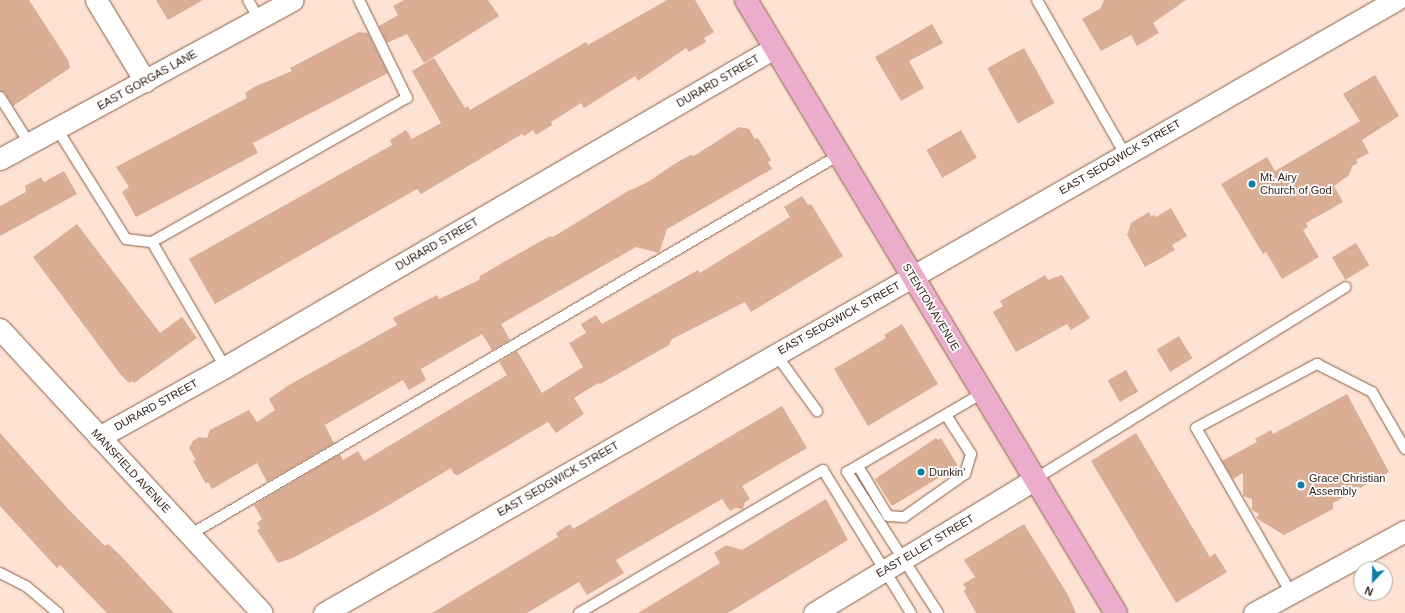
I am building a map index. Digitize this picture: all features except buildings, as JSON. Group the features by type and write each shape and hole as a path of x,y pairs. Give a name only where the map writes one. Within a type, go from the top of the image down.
{"main road":[{"name":"STENTON AVENUE","path":"746,0 1116,613"}],"street":[{"path":"96,0 145,81"},
{"name":"EAST GORGAS LANE","path":"0,159 293,0"},
{"path":"1397,0 1405,12"},
{"name":"EAST SEDGWICK STREET","path":"324,613 775,353 1397,0"},
{"name":"DURARD STREET","path":"99,437 225,367 774,48"},
{"name":"MANSFIELD AVENUE","path":"0,329 191,534 262,613"},
{"name":"EAST ELLET STREET","path":"814,613 1035,479"},
{"path":"1254,613 1405,531"}],"lane":[{"path":"248,0 259,19"},
{"path":"57,129 126,239 152,242 407,98 359,0"},
{"path":"1037,0 1125,154"},
{"path":"0,97 29,143"},
{"path":"191,534 840,155"},
{"path":"152,242 225,367"},
{"path":"1035,479 1346,287"},
{"path":"775,353 817,410"},
{"path":"1291,593 1196,428 1317,364 1372,392 1405,449"},
{"path":"938,613 847,472 983,393"},
{"path":"858,466 888,516 904,517 965,474 971,454 946,415"},
{"path":"578,613 823,470 911,613"},
{"path":"0,573 26,586 58,613"}],"place":[{"name":"Mt. Airy Church of God","path":"1252,184"},
{"name":"Dunkin'","path":"921,472"},
{"name":"Grace Christian Assembly","path":"1301,485"}]}
